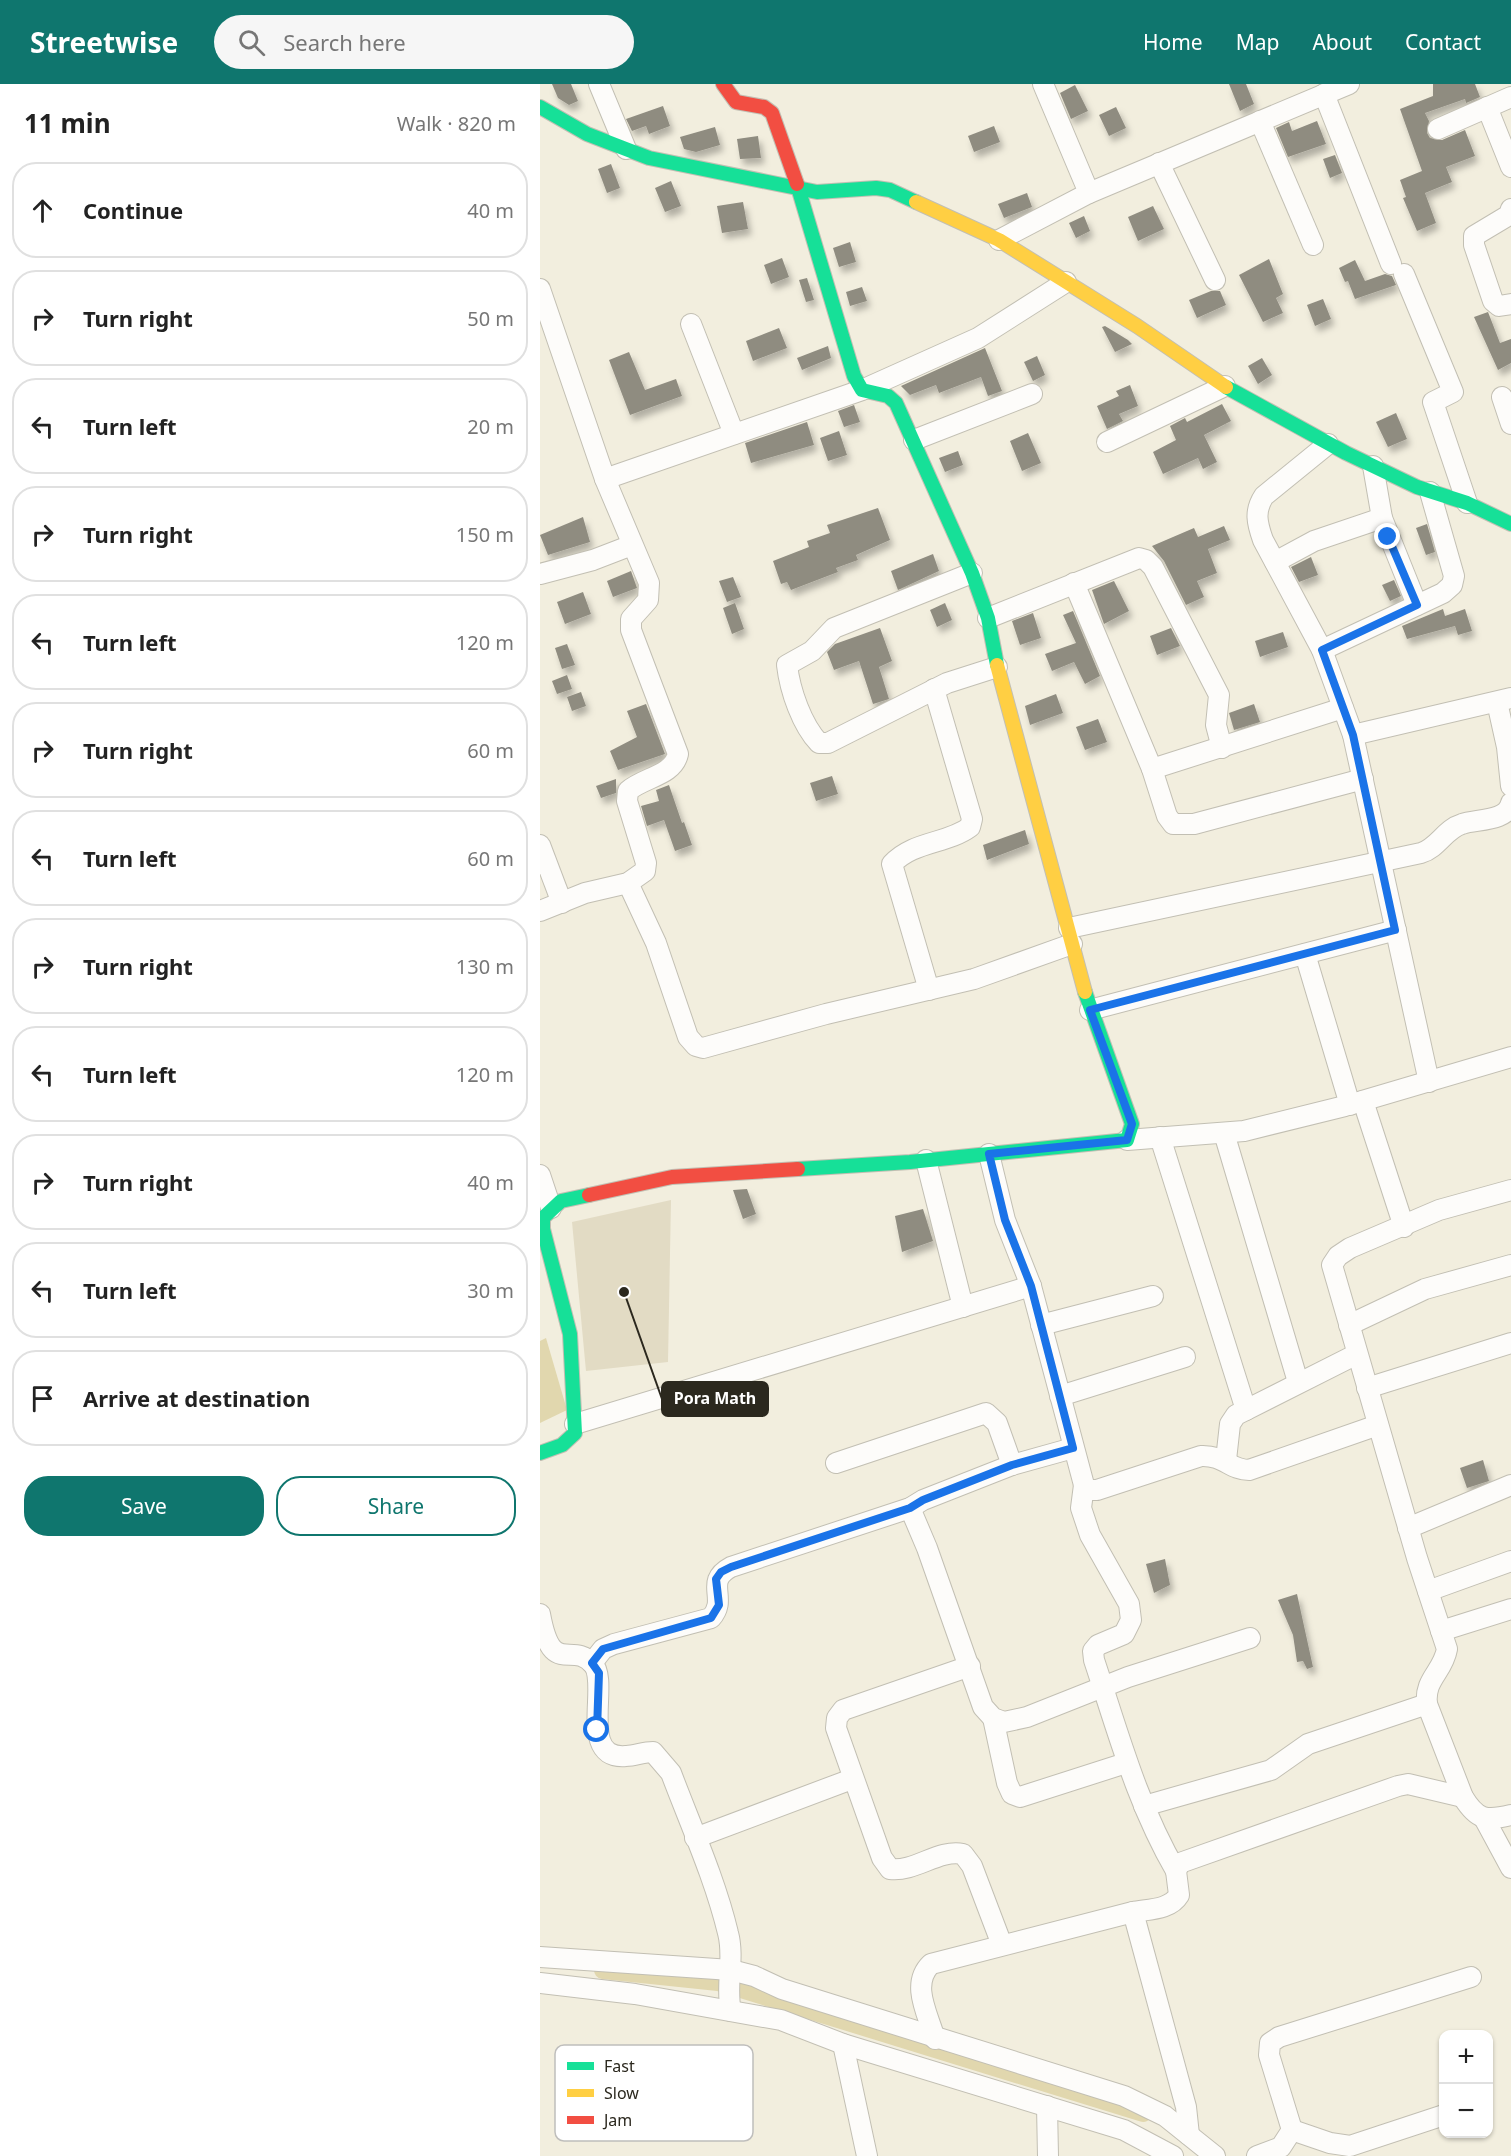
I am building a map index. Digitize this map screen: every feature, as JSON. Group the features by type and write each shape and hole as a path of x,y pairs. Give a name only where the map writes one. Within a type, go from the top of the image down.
{"street":[{"path":"599,84 626,149"},
{"path":"723,84 730,97 739,105 763,108 773,114 783,138 796,188 854,376 862,390 888,396 896,403 972,573 988,618 997,667 1077,969 1132,1124 1127,1140"},
{"path":"1043,84 1089,193"},
{"path":"999,240 1089,193 1260,121 1313,92 1349,84"},
{"path":"1313,92 1453,392 1433,402 1467,503"},
{"path":"1438,129 1511,97"},
{"path":"540,107 587,134 626,149 700,170 749,177 817,192 876,188 890,190 999,240 1225,386 1328,444 1430,492 1467,503 1511,524"},
{"path":"1487,107 1511,167"},
{"path":"1260,121 1313,245"},
{"path":"1159,164 1215,280"},
{"path":"1511,208 1509,215 1474,236 1473,245 1493,301 1499,306 1511,304"},
{"path":"604,479 862,390 978,338 1066,282"},
{"path":"540,911 585,893 628,883 645,871 646,863 627,801 628,791 670,769 676,762 678,754 632,630 631,619 648,600 650,591 604,479 541,293"},
{"path":"691,324 734,434"},
{"path":"1107,442 1225,386"},
{"path":"914,440 1032,394"},
{"path":"1502,397 1511,424"},
{"path":"1328,444 1264,496 1257,506 1257,524 1322,650 1353,735 1430,1082"},
{"path":"1372,466 1382,518 1417,605"},
{"path":"1322,650 1443,592 1452,585 1454,576 1430,492"},
{"path":"1275,562 1314,541 1382,518"},
{"path":"540,574 593,560 632,545"},
{"path":"988,618 1139,558 1146,560 1153,567 1219,695 1216,725 1222,748"},
{"path":"972,573 834,628 812,651 787,665 788,677 809,732 819,743 835,741 857,731 934,689 997,667"},
{"path":"1074,583 1152,769 1167,816 1173,824 1182,826 1362,779"},
{"path":"929,990 892,864 910,850 962,833 970,827 972,819 934,689"},
{"path":"1353,735 1504,700 1511,786"},
{"path":"1152,769 1343,708"},
{"path":"628,883 656,943 688,1037 696,1046 713,1048 826,1014 974,979 1070,936 1429,851 1454,827 1493,819 1503,814 1511,803"},
{"path":"540,845 562,903"},
{"path":"1090,1010 1395,930"},
{"path":"1305,954 1356,1103 1404,1227"},
{"path":"540,1453 571,1440 575,1424 570,1334 543,1229 543,1218 561,1201 672,1177 926,1160 1224,1133 1356,1103 1511,1057"},
{"path":"1224,1133 1299,1382"},
{"path":"1160,1137 1246,1410"},
{"path":"935,2038 920,1986 922,1973 932,1964 1175,1902 1179,1895 1176,1871 1157,1838 1126,1763 1093,1651 1098,1645 1124,1634 1131,1620 1129,1604 1090,1535 1081,1508 1084,1485 1031,1286 1005,1220 989,1154"},
{"path":"926,1160 963,1306"},
{"path":"540,1174 551,1208"},
{"path":"1511,1190 1439,1210 1404,1227 1350,1248 1338,1256 1332,1265 1408,1528 1447,1649 1445,1660 1426,1691 1427,1704 1463,1797 1471,1810 1484,1818 1511,1868"},
{"path":"1349,1325 1425,1289 1511,1265"},
{"path":"575,1424 1031,1286"},
{"path":"1041,1325 1153,1296"},
{"path":"1367,1388 1511,1344"},
{"path":"1226,1460 1230,1424 1236,1415 1358,1354"},
{"path":"1060,1396 1185,1358"},
{"path":"836,1463 986,1413 997,1423 1012,1465"},
{"path":"1084,1485 1089,1490 1097,1490 1201,1456 1215,1455 1240,1470 1249,1470 1378,1425"},
{"path":"592,1663 603,1649 614,1644 711,1618 719,1605 716,1579 721,1572 731,1567 910,1508 923,1500 1012,1465 1073,1448"},
{"path":"1408,1528 1511,1485"},
{"path":"910,1508 970,1666 983,1707 993,1718 1004,1722 1028,1717 1102,1686 1250,1638"},
{"path":"1428,1591 1511,1561"},
{"path":"1441,1631 1511,1609"},
{"path":"540,1614 544,1636 551,1648 560,1655 584,1658 592,1663 599,1673 597,1730 602,1744 611,1752 625,1757 653,1752 671,1773 729,1935 730,1990"},
{"path":"970,1666 843,1710 837,1718 836,1728 852,1779 882,1858 890,1869 901,1870 952,1852 963,1854 972,1866 1002,1945"},
{"path":"1144,1806 1271,1770 1308,1744 1427,1704"},
{"path":"993,1718 1007,1783 1012,1794 1020,1797 1126,1763"},
{"path":"695,1838 852,1779"},
{"path":"1176,1871 1179,1863 1398,1786 1408,1784 1463,1797"},
{"path":"1484,1818 1511,1815"},
{"path":"1134,1912 1186,2107 1189,2135"},
{"path":"540,1958 730,1990 935,2038 1125,2096 1150,2106 1215,2156"},
{"path":"1257,2156 1281,2147 1292,2130 1269,2055 1270,2043 1279,2037 1471,1977"},
{"path":"540,1983 635,1994 730,1990 781,2020 843,2044 1138,2136 1173,2156"},
{"path":"843,2044 867,2156"},
{"path":"1047,2106 1048,2156"},
{"path":"1292,2130 1330,2143 1350,2146 1439,2116"}],"shaded area":[{"path":"671,1200 668,1362 586,1371 572,1222"},
{"path":"546,1338 567,1410 540,1423 540,1341"}],"building":[{"path":"552,84 571,84 578,101 569,105 558,98"},
{"path":"1229,84 1246,84 1254,104 1240,111"},
{"path":"1433,84 1475,84 1480,97 1466,103 1465,99 1425,113 1429,121 1427,133 1430,138 1442,140 1465,130 1475,156 1446,167 1452,182 1425,193 1436,223 1417,231 1403,198 1406,197 1400,180 1422,171 1400,109 1433,96"},
{"path":"1075,85 1088,111 1071,119 1060,93"},
{"path":"663,106 670,126 649,134 646,126 632,131 626,119"},
{"path":"1116,107 1126,128 1109,136 1099,115"},
{"path":"1317,121 1326,144 1288,157 1276,128 1289,122 1292,131"},
{"path":"994,126 1000,142 974,152 968,136"},
{"path":"715,127 720,145 696,152 684,149 680,137"},
{"path":"758,136 761,158 740,159 737,139"},
{"path":"1335,155 1342,173 1330,178 1323,159"},
{"path":"611,164 620,188 607,193 598,169"},
{"path":"671,181 681,206 665,212 655,188"},
{"path":"1027,193 1032,207 1004,218 998,204"},
{"path":"743,202 748,229 722,233 717,206"},
{"path":"1153,206 1164,229 1138,241 1128,217"},
{"path":"1084,216 1090,231 1076,238 1069,223"},
{"path":"850,242 856,262 839,267 833,248"},
{"path":"782,258 789,277 771,284 764,265"},
{"path":"1269,259 1283,294 1276,298 1283,313 1263,322 1239,275"},
{"path":"1355,260 1365,281 1385,274 1392,276 1396,285 1355,299 1348,281 1345,282 1339,268"},
{"path":"807,278 814,300 806,302 799,280"},
{"path":"862,287 867,301 850,306 846,292"},
{"path":"1211,291 1220,291 1226,305 1197,318 1189,300"},
{"path":"1323,299 1331,319 1315,326 1307,305"},
{"path":"1488,312 1500,343 1511,339 1511,363 1498,370 1474,317"},
{"path":"1105,326 1132,344 1115,352 1102,327"},
{"path":"779,328 787,348 753,361 746,341"},
{"path":"828,346 831,358 802,370 797,358"},
{"path":"985,348 1002,391 988,396 981,377 939,393 936,385 910,395 901,386"},
{"path":"629,352 645,390 676,379 682,396 630,415 609,360"},
{"path":"1037,356 1045,375 1033,381 1024,362"},
{"path":"1262,358 1272,375 1258,384 1248,366"},
{"path":"1130,385 1138,406 1119,414 1123,421 1107,429 1097,406 1119,396 1116,391"},
{"path":"1222,404 1231,421 1204,435 1217,462 1203,469 1198,458 1163,474 1153,452 1176,440 1170,426 1185,418 1187,422"},
{"path":"854,405 860,422 844,427 838,411"},
{"path":"1396,413 1407,439 1388,447 1376,422"},
{"path":"807,422 814,445 751,463 745,443"},
{"path":"839,431 847,455 828,461 820,438"},
{"path":"1028,433 1041,463 1022,471 1010,441"},
{"path":"958,451 963,465 945,472 939,458"},
{"path":"878,508 890,540 856,555 858,560 836,568 838,572 791,590 787,582 781,584 773,561 809,547 807,541 830,533 827,525"},
{"path":"583,517 590,542 548,555 540,535"},
{"path":"1427,524 1435,552 1426,555 1416,528"},
{"path":"1224,526 1230,540 1208,549 1217,573 1197,581 1204,597 1186,605 1164,561 1152,546 1194,528 1198,537"},
{"path":"933,554 939,571 898,590 891,571"},
{"path":"1311,557 1318,575 1299,582 1291,567"},
{"path":"631,571 637,588 613,597 607,581"},
{"path":"733,577 741,597 727,602 719,581"},
{"path":"1394,580 1401,596 1390,601 1382,585"},
{"path":"1114,581 1129,611 1104,624 1092,590"},
{"path":"583,592 591,614 565,624 557,602"},
{"path":"735,603 744,629 732,634 723,608"},
{"path":"945,603 952,620 937,627 930,610"},
{"path":"1443,609 1445,616 1465,609 1472,631 1458,635 1455,626 1407,639 1402,626"},
{"path":"1073,611 1100,676 1085,684 1074,662 1052,671 1045,654 1076,643 1063,615"},
{"path":"1033,613 1041,638 1020,645 1012,621"},
{"path":"880,628 892,661 879,667 889,699 873,704 859,661 834,670 827,652 835,644"},
{"path":"1171,628 1180,646 1157,655 1150,636"},
{"path":"1283,632 1288,647 1260,657 1255,641"},
{"path":"567,644 575,665 562,669 555,648"},
{"path":"567,675 572,689 557,694 552,681"},
{"path":"581,692 586,706 572,711 567,697"},
{"path":"1056,694 1063,713 1030,725 1025,706"},
{"path":"646,704 665,754 618,770 610,751 637,737 627,711"},
{"path":"1254,704 1260,722 1234,730 1229,713"},
{"path":"1098,719 1107,742 1085,750 1076,727"},
{"path":"832,776 838,794 816,801 810,783"},
{"path":"616,779 616,793 601,798 596,786"},
{"path":"669,785 692,845 675,851 664,820 647,826 641,806 659,801 656,790"},
{"path":"1025,830 1029,844 987,860 983,845"},
{"path":"747,1189 756,1214 743,1219 733,1190"},
{"path":"923,1209 933,1241 902,1252 895,1216"},
{"path":"1483,1460 1489,1481 1467,1488 1460,1468"},
{"path":"1165,1559 1170,1585 1154,1593 1146,1564"},
{"path":"1297,1594 1313,1667 1307,1669 1303,1661 1297,1662 1293,1635 1278,1600"}],"waterway":[{"path":"603,1970 718,1982 1143,2113"}],"traffic: fast":[{"path":"540,107 587,134 649,158 817,192 876,188 890,190 916,202"},
{"path":"797,184 854,376 862,390 888,396 896,403 972,573 988,618 997,665"},
{"path":"1226,387 1346,453 1417,487 1467,503 1511,524"},
{"path":"798,1169 910,1162 1127,1140 1132,1124 1085,992"},
{"path":"540,1453 562,1445 575,1433 570,1334 543,1229 543,1218 561,1201 589,1195"}],"traffic: slow":[{"path":"916,202 999,240 1137,326 1226,387"},
{"path":"997,665 1085,992"}],"traffic: jam":[{"path":"723,84 736,102 764,107 772,113 797,184"},
{"path":"589,1195 672,1177 798,1169"}],"place":[{"name":"Pora Math","path":"624,1292"}],"route":[{"path":"597,1730 599,1673 592,1663 603,1649 614,1644 711,1618 717,1612 719,1605 716,1579 721,1572 910,1508 923,1500 1012,1465 1073,1448 1031,1286 1005,1220 989,1154 1127,1140 1131,1134 1132,1124 1090,1010 1395,930 1353,735 1322,650 1417,605 1388,537"}]}
